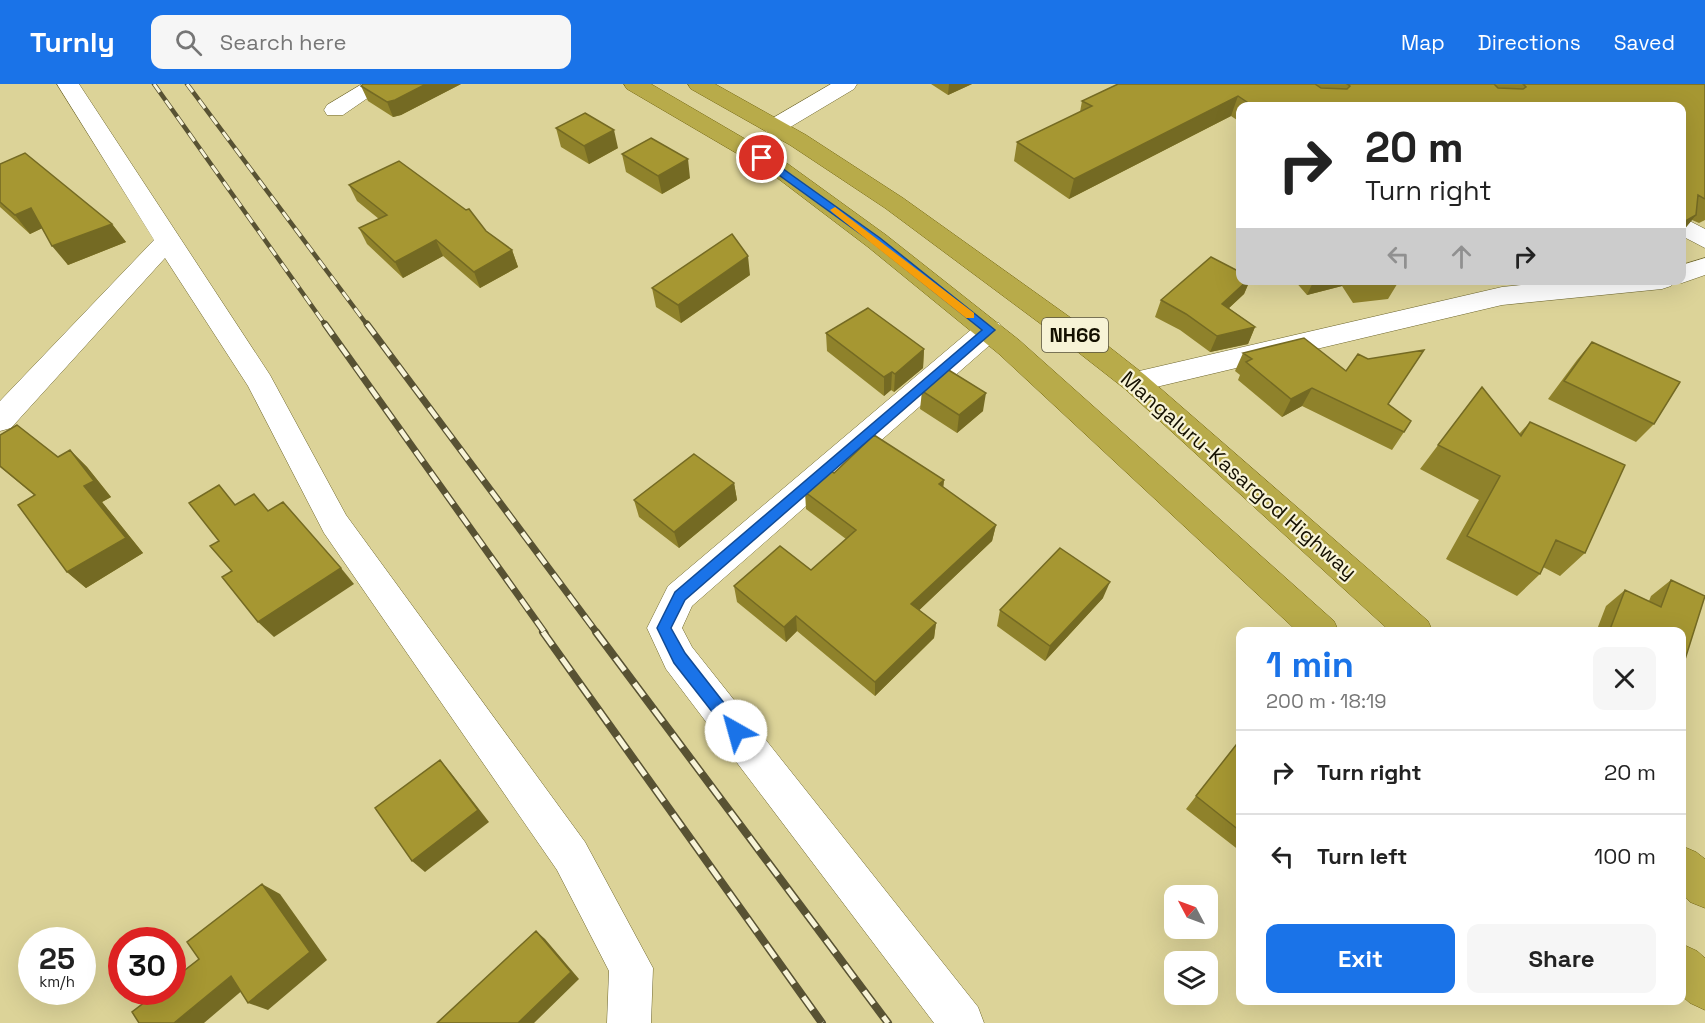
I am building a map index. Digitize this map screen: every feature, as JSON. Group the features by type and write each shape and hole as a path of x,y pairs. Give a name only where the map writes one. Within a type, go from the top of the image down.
{"highway":[{"name":"NH66","path":"634,84 780,169 877,241 989,330 1117,442 1317,627"},
{"name":"Mangaluru-Kasargod Highway","path":"699,84 774,127 894,203 1135,382 1410,627"},
{"path":"1686,870 1705,887"},
{"path":"1686,970 1705,988"}],"street":[{"path":"68,84 167,241 260,382 335,524 572,856 631,968 629,1023"},
{"path":"335,110 377,84"},
{"path":"774,127 846,84"},
{"path":"1686,228 1705,240"},
{"path":"0,420 167,241"},
{"path":"1686,273 1705,266"},
{"path":"1135,382 1502,296 1517,287 1558,285"},
{"path":"962,1023 680,658 664,628 680,596 989,330"}],"building":[{"path":"363,84 426,84 387,102 361,86"},
{"path":"1118,84 1315,84 1321,88 1347,89 1350,86 1347,84 1494,84 1498,88 1523,89 1526,87 1523,84 1705,84 1705,199 1698,195 1696,215 1686,221 1686,102 1247,102 1238,96 1074,179 1017,142 1092,106 1082,101"},
{"path":"585,113 614,130 584,146 556,128"},
{"path":"651,138 688,159 658,176 622,154"},
{"path":"25,153 112,224 52,246 31,208 15,215 0,202 0,164"},
{"path":"399,161 466,210 469,209 486,231 512,250 474,272 436,240 395,262 359,228 387,215 349,185"},
{"path":"732,234 748,256 678,305 652,288"},
{"path":"1211,257 1236,270 1236,285 1243,285 1222,304 1255,327 1217,336 1161,300"},
{"path":"868,308 924,349 895,374 892,372 884,377 826,333"},
{"path":"1304,338 1346,371 1358,354 1368,359 1424,350 1388,404 1411,421 1404,432 1312,388 1291,399 1246,362 1252,359 1243,353"},
{"path":"1592,342 1680,382 1654,424 1564,381"},
{"path":"947,369 986,393 959,415 922,391"},
{"path":"1482,387 1521,436 1530,422 1625,465 1585,553 1556,540 1540,574 1467,536 1500,476 1438,445"},
{"path":"17,425 58,457 70,450 94,481 84,486 126,538 67,572 18,505 35,495 0,466 0,435"},
{"path":"874,435 944,480 939,484 996,525 911,604 936,623 875,682 796,616 784,627 734,586 780,546 811,570 856,530 805,492 831,471 834,473"},
{"path":"694,454 734,483 674,532 634,500"},
{"path":"219,485 235,505 254,494 268,511 283,502 341,568 258,622 222,577 232,571 210,546 219,541 189,503"},
{"path":"1060,548 1110,582 1050,646 1000,610"},
{"path":"1671,580 1705,596 1686,656 1686,627 1611,627 1625,590 1661,607"},
{"path":"1236,745 1236,828 1196,796"},
{"path":"440,760 478,810 412,861 375,808"},
{"path":"262,884 310,952 248,1003 231,976 174,1023 139,1023 132,1012 141,1005 186,1005 186,969 199,959 187,942"},
{"path":"536,931 571,972 518,1023 437,1023"}],"railway":[{"path":"154,84 326,326"},
{"path":"187,84 368,326"},
{"path":"325,324 545,633"},
{"path":"367,324 597,633"},
{"path":"543,632 822,1023"},
{"path":"596,632 888,1023"}],"slow traffic":[{"path":"835,210 970,315"}],"route":[{"path":"736,731 680,658 664,628 680,596 989,330 877,241 762,158"}]}
